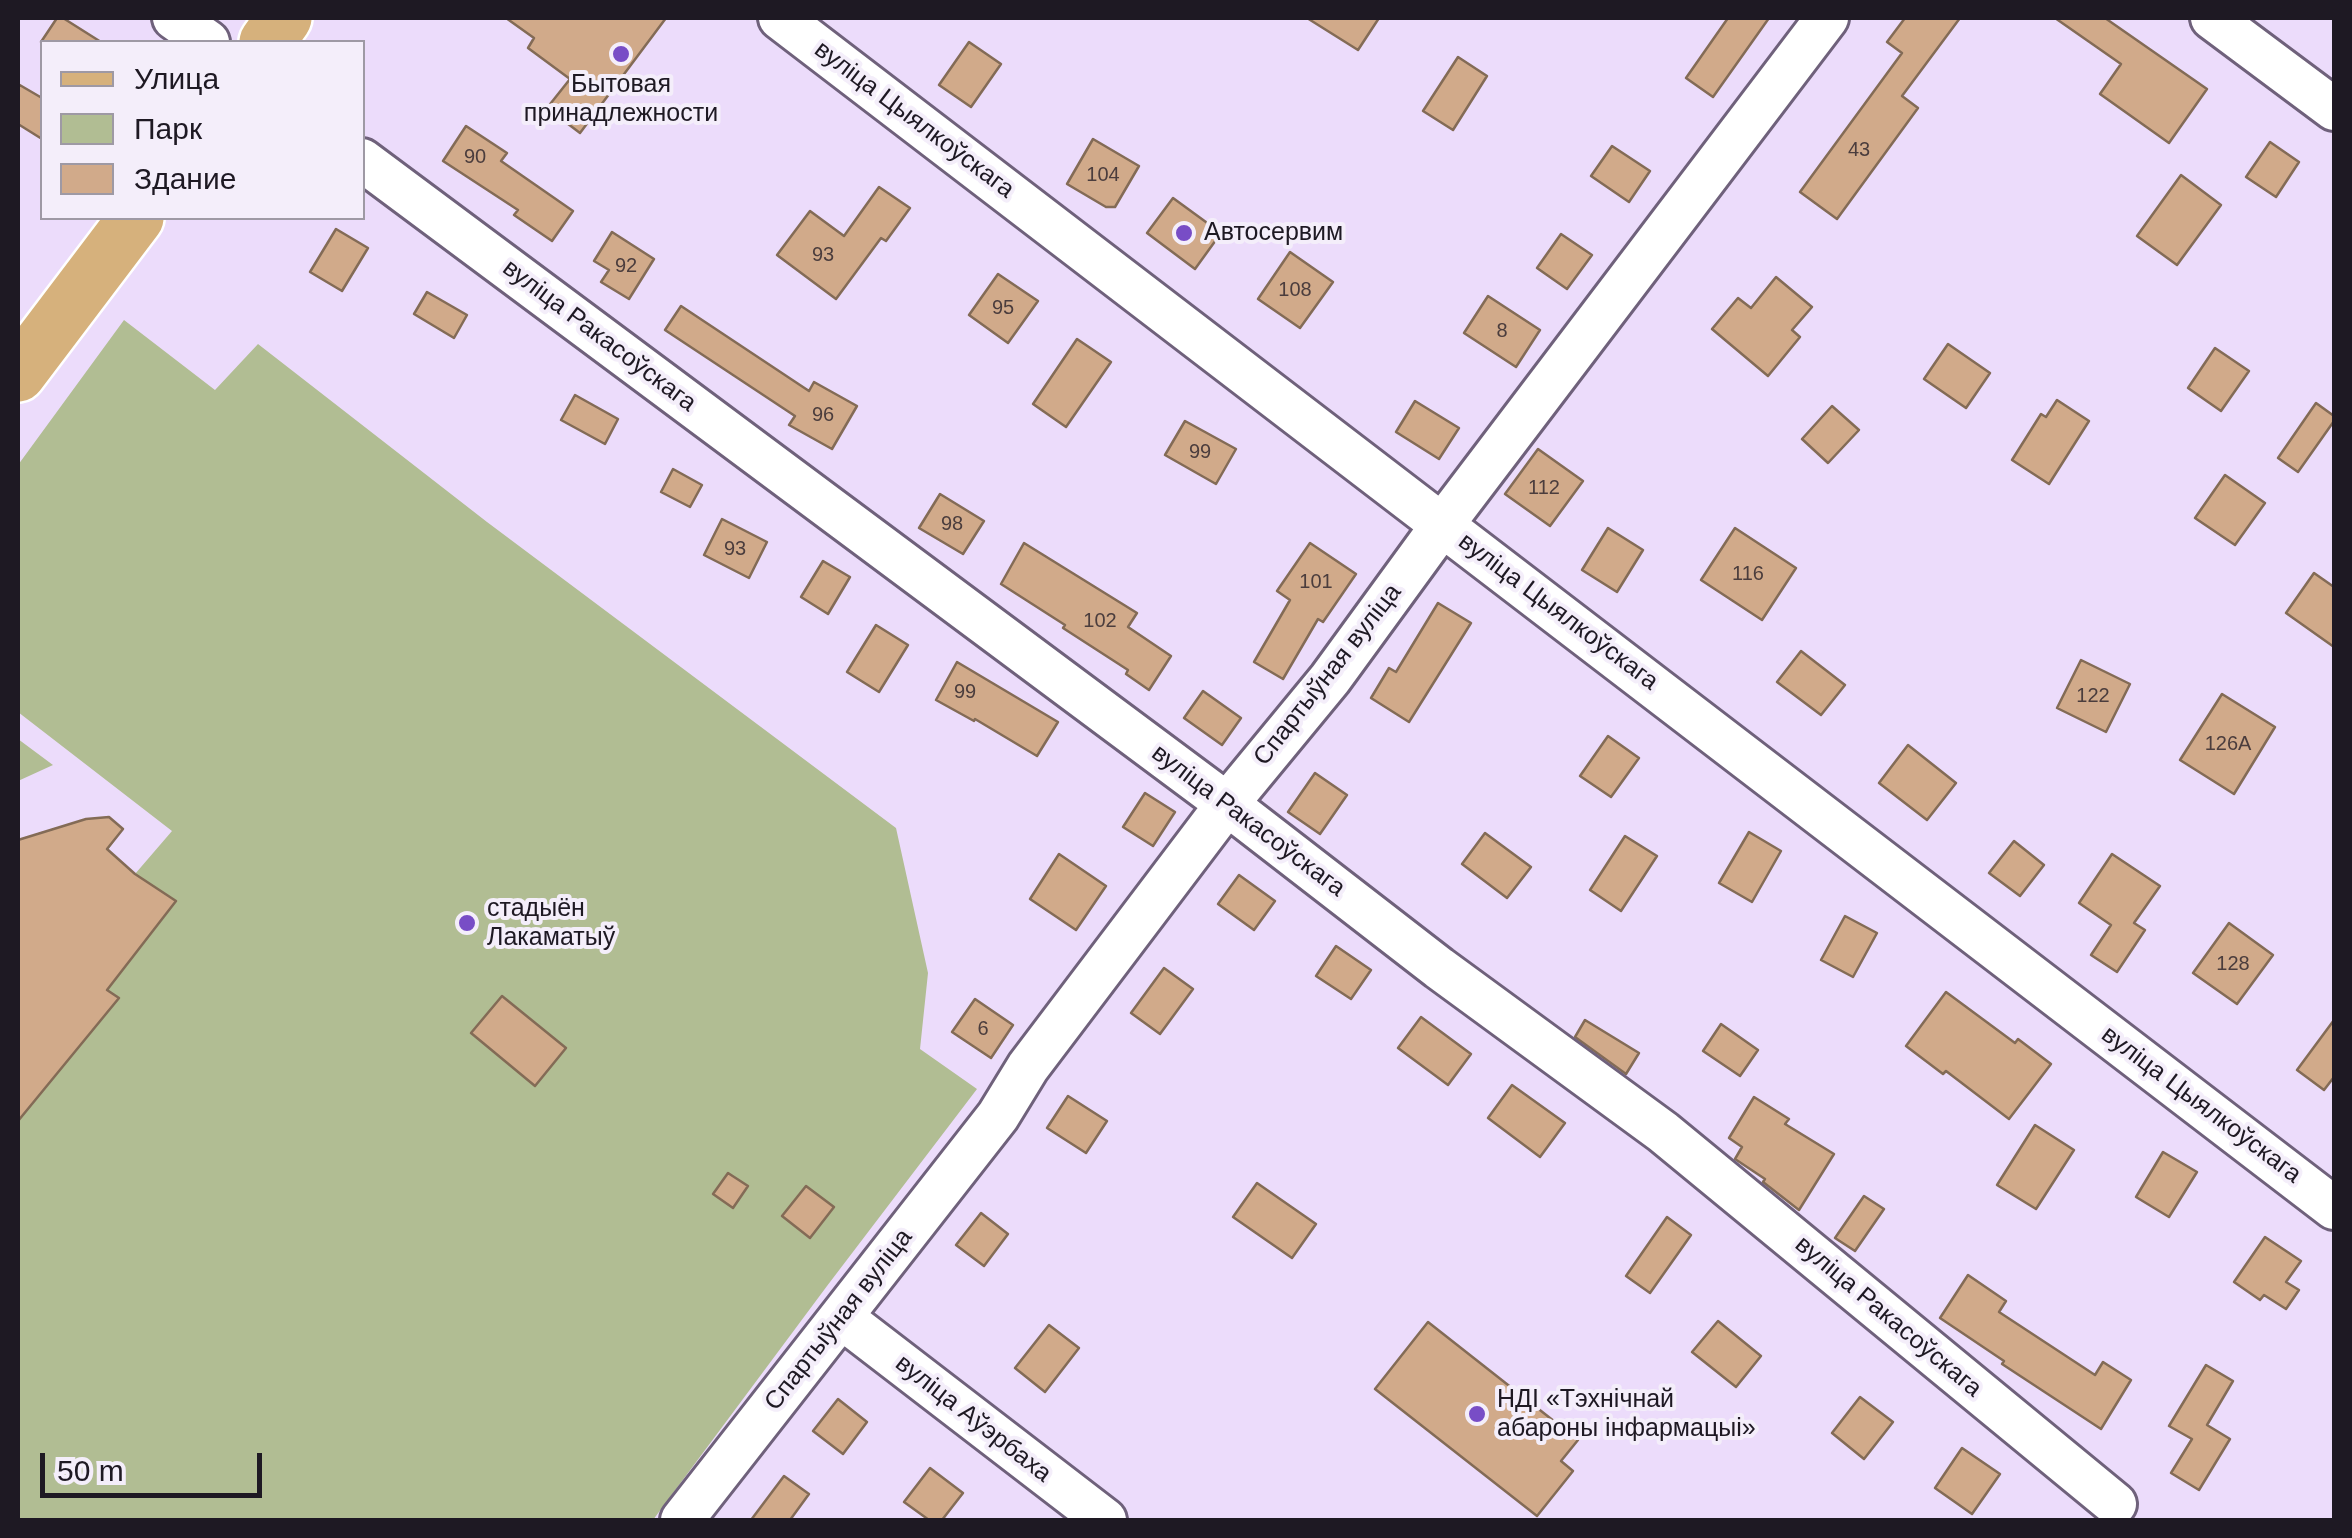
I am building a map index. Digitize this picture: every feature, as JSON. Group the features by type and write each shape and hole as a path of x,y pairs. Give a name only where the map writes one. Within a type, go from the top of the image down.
{"main road":[{"path":"268,40 284,18"},
{"path":"18,374 134,220"}],"street":[{"path":"174,18 205,40"},
{"name":"вуліца Цыялкоўскага","path":"780,18 2334,1208"},
{"name":"Спартыўная вуліца","path":"682,1520 998,1116 1028,1066 1227,804 1330,679 1442,524 1827,18"},
{"path":"2212,18 2334,109"},
{"name":"вуліца Ракасоўскага","path":"365,162 1663,1132 2115,1504"},
{"name":"вуліца Аўэрбаха","path":"841,1317 1105,1520"}],"green space":[{"name":"стадыён Лакаматыў","path":"124,320 215,390 258,344 487,522 896,828 928,973 920,1049 977,1089 653,1520 18,1520 18,840 86,819 109,817 123,829 108,850 135,874 172,831 18,712 18,465"},
{"path":"18,739 53,765 18,781"}],"building":[{"path":"57,18 63,18 98,40 42,40"},
{"path":"506,18 666,18 580,133 547,108 570,79 528,48 534,38"},
{"path":"1307,18 1379,18 1358,50"},
{"path":"1728,18 1769,18 1713,97 1686,78"},
{"path":"1905,18 1960,18 1902,96 1918,108 1837,219 1800,192 1902,53 1887,42"},
{"path":"2055,18 2105,18 2207,89 2169,143 2100,94 2121,64"},
{"path":"969,42 1001,64 971,107 939,85"},
{"path":"1458,57 1487,76 1453,130 1423,111"},
{"path":"18,84 40,97 40,138 18,124"},
{"path":"466,126 507,153 501,161 573,211 552,241 514,215 518,210 443,161"},
{"path":"1093,139 1139,166 1115,207 1106,207 1067,184"},
{"path":"2270,142 2299,162 2276,197 2246,177"},
{"path":"1612,146 1650,171 1629,202 1591,176"},
{"path":"2181,175 2221,205 2177,265 2137,236"},
{"path":"879,187 910,208 886,241 881,238 836,299 777,255 810,211 844,236"},
{"name":"Автосервим","path":"1173,198 1221,233 1195,269 1147,233"},
{"path":"336,229 368,248 342,291 310,272"},
{"path":"612,232 654,259 629,299 601,282 609,270 594,261"},
{"path":"1561,234 1592,255 1567,289 1537,268"},
{"path":"1290,252 1333,282 1300,328 1258,299"},
{"path":"998,274 1038,301 1008,343 969,315"},
{"path":"1776,277 1812,307 1792,330 1800,337 1768,376 1712,329 1738,298 1751,308"},
{"path":"427,292 467,315 454,338 414,314"},
{"path":"1488,296 1540,330 1516,367 1464,333"},
{"path":"681,306 809,391 814,382 857,406 832,449 789,425 795,416 665,330"},
{"path":"1077,339 1111,362 1066,427 1033,404"},
{"path":"1948,344 1990,373 1966,408 1924,379"},
{"path":"2215,348 2249,371 2221,411 2188,388"},
{"path":"575,395 618,419 605,444 561,420"},
{"path":"2057,400 2089,421 2049,484 2012,460 2041,414 2046,417"},
{"path":"1415,401 1459,428 1439,459 1396,432"},
{"path":"2316,403 2334,416 2334,421 2298,472 2278,458"},
{"path":"1832,406 1859,430 1828,463 1802,439"},
{"path":"1185,421 1236,449 1216,484 1165,455"},
{"path":"1538,449 1583,481 1550,526 1505,494"},
{"path":"673,469 702,485 690,507 661,492"},
{"path":"2225,475 2265,503 2235,545 2195,518"},
{"path":"940,494 984,521 963,554 919,528"},
{"path":"722,519 767,542 749,578 704,555"},
{"path":"1608,528 1643,550 1617,592 1582,570"},
{"path":"1735,528 1796,568 1762,620 1701,580"},
{"path":"1024,543 1137,613 1128,627 1171,656 1149,690 1126,674 1128,670 1001,584"},
{"path":"1310,543 1356,574 1323,622 1318,619 1283,679 1254,662 1290,600 1277,591"},
{"path":"823,561 850,577 828,614 801,597"},
{"path":"2314,573 2334,587 2334,647 2286,613"},
{"path":"1438,603 1471,623 1409,722 1371,698 1389,668 1396,672"},
{"path":"876,625 908,645 879,692 847,672"},
{"path":"1801,651 1845,685 1821,715 1777,682"},
{"path":"2081,660 2130,684 2106,732 2057,708"},
{"path":"957,662 1058,722 1037,756 936,700"},
{"path":"1203,691 1241,718 1222,745 1184,718"},
{"path":"2222,694 2275,727 2234,794 2180,760"},
{"path":"1608,736 1639,758 1611,797 1580,776"},
{"path":"1908,745 1956,783 1927,820 1879,783"},
{"path":"1315,773 1347,795 1320,834 1288,812"},
{"path":"1145,793 1175,812 1153,846 1123,827"},
{"path":"109,817 123,829 107,849 135,874 176,901 107,990 119,998 18,1121 18,840 86,819"},
{"path":"1749,832 1781,851 1752,902 1719,883"},
{"path":"1485,833 1531,867 1507,898 1462,864"},
{"path":"1625,836 1657,856 1621,911 1590,890"},
{"path":"2014,841 2044,865 2020,896 1989,873"},
{"path":"1059,854 1106,886 1076,930 1030,899"},
{"path":"2112,854 2160,886 2134,923 2145,930 2117,972 2091,955 2111,925 2079,903"},
{"path":"1239,875 1275,901 1254,930 1218,904"},
{"path":"1845,916 1877,933 1853,977 1821,960"},
{"path":"2229,923 2273,955 2237,1004 2193,973"},
{"path":"1336,946 1371,970 1351,999 1316,976"},
{"path":"1164,968 1193,989 1160,1034 1131,1013"},
{"path":"1946,992 2015,1043 2018,1039 2051,1064 2009,1119 1906,1046"},
{"path":"502,996 566,1048 535,1086 471,1033"},
{"path":"975,999 1013,1025 991,1058 952,1032"},
{"path":"1421,1017 1471,1054 1448,1085 1398,1048"},
{"path":"1585,1020 1639,1053 1626,1074 1575,1037"},
{"path":"2334,1020 2334,1077 2324,1090 2297,1070"},
{"path":"1721,1024 1758,1050 1740,1076 1703,1051"},
{"path":"1512,1085 1565,1123 1540,1157 1488,1118"},
{"path":"1068,1096 1107,1121 1086,1153 1047,1128"},
{"path":"1754,1097 1789,1119 1785,1124 1834,1154 1799,1210 1763,1182 1765,1179 1735,1159 1742,1147 1729,1138"},
{"path":"2035,1125 2074,1150 2036,1209 1997,1185"},
{"path":"2163,1152 2197,1172 2169,1217 2136,1197"},
{"path":"728,1173 748,1186 733,1208 713,1194"},
{"path":"1257,1183 1316,1224 1292,1258 1233,1217"},
{"path":"806,1186 834,1207 810,1238 782,1216"},
{"path":"1864,1196 1884,1209 1855,1251 1835,1238"},
{"path":"981,1213 1008,1234 984,1266 956,1245"},
{"path":"1667,1217 1691,1235 1650,1293 1626,1276"},
{"path":"2265,1237 2301,1261 2286,1282 2299,1290 2286,1309 2264,1295 2260,1300 2234,1282"},
{"path":"1968,1275 2006,1301 1999,1312 2095,1375 2103,1362 2131,1380 2101,1429 1940,1318"},
{"path":"1718,1321 1761,1356 1736,1387 1692,1352"},
{"name":"НДІ «Тэхнічнай абароны інфармацыі»","path":"1428,1322 1578,1440 1561,1461 1573,1471 1537,1516 1375,1389"},
{"path":"1049,1325 1079,1348 1045,1392 1015,1368"},
{"path":"2206,1365 2233,1381 2207,1425 2230,1439 2199,1490 2171,1473 2192,1439 2169,1426"},
{"path":"1860,1397 1893,1422 1864,1459 1832,1433"},
{"path":"838,1399 867,1422 843,1454 813,1431"},
{"path":"1962,1448 2000,1474 1972,1514 1935,1488"},
{"path":"930,1468 963,1493 942,1520 929,1520 904,1502"},
{"path":"784,1476 809,1494 790,1520 751,1520"}],"place":[{"name":"Бытовая принадлежности","path":"621,54"},
{"name":"Автосервим","path":"1184,233"},
{"name":"стадыён Лакаматыў","path":"467,923"},
{"name":"НДІ «Тэхнічнай абароны інфармацыі»","path":"1477,1414"}]}
